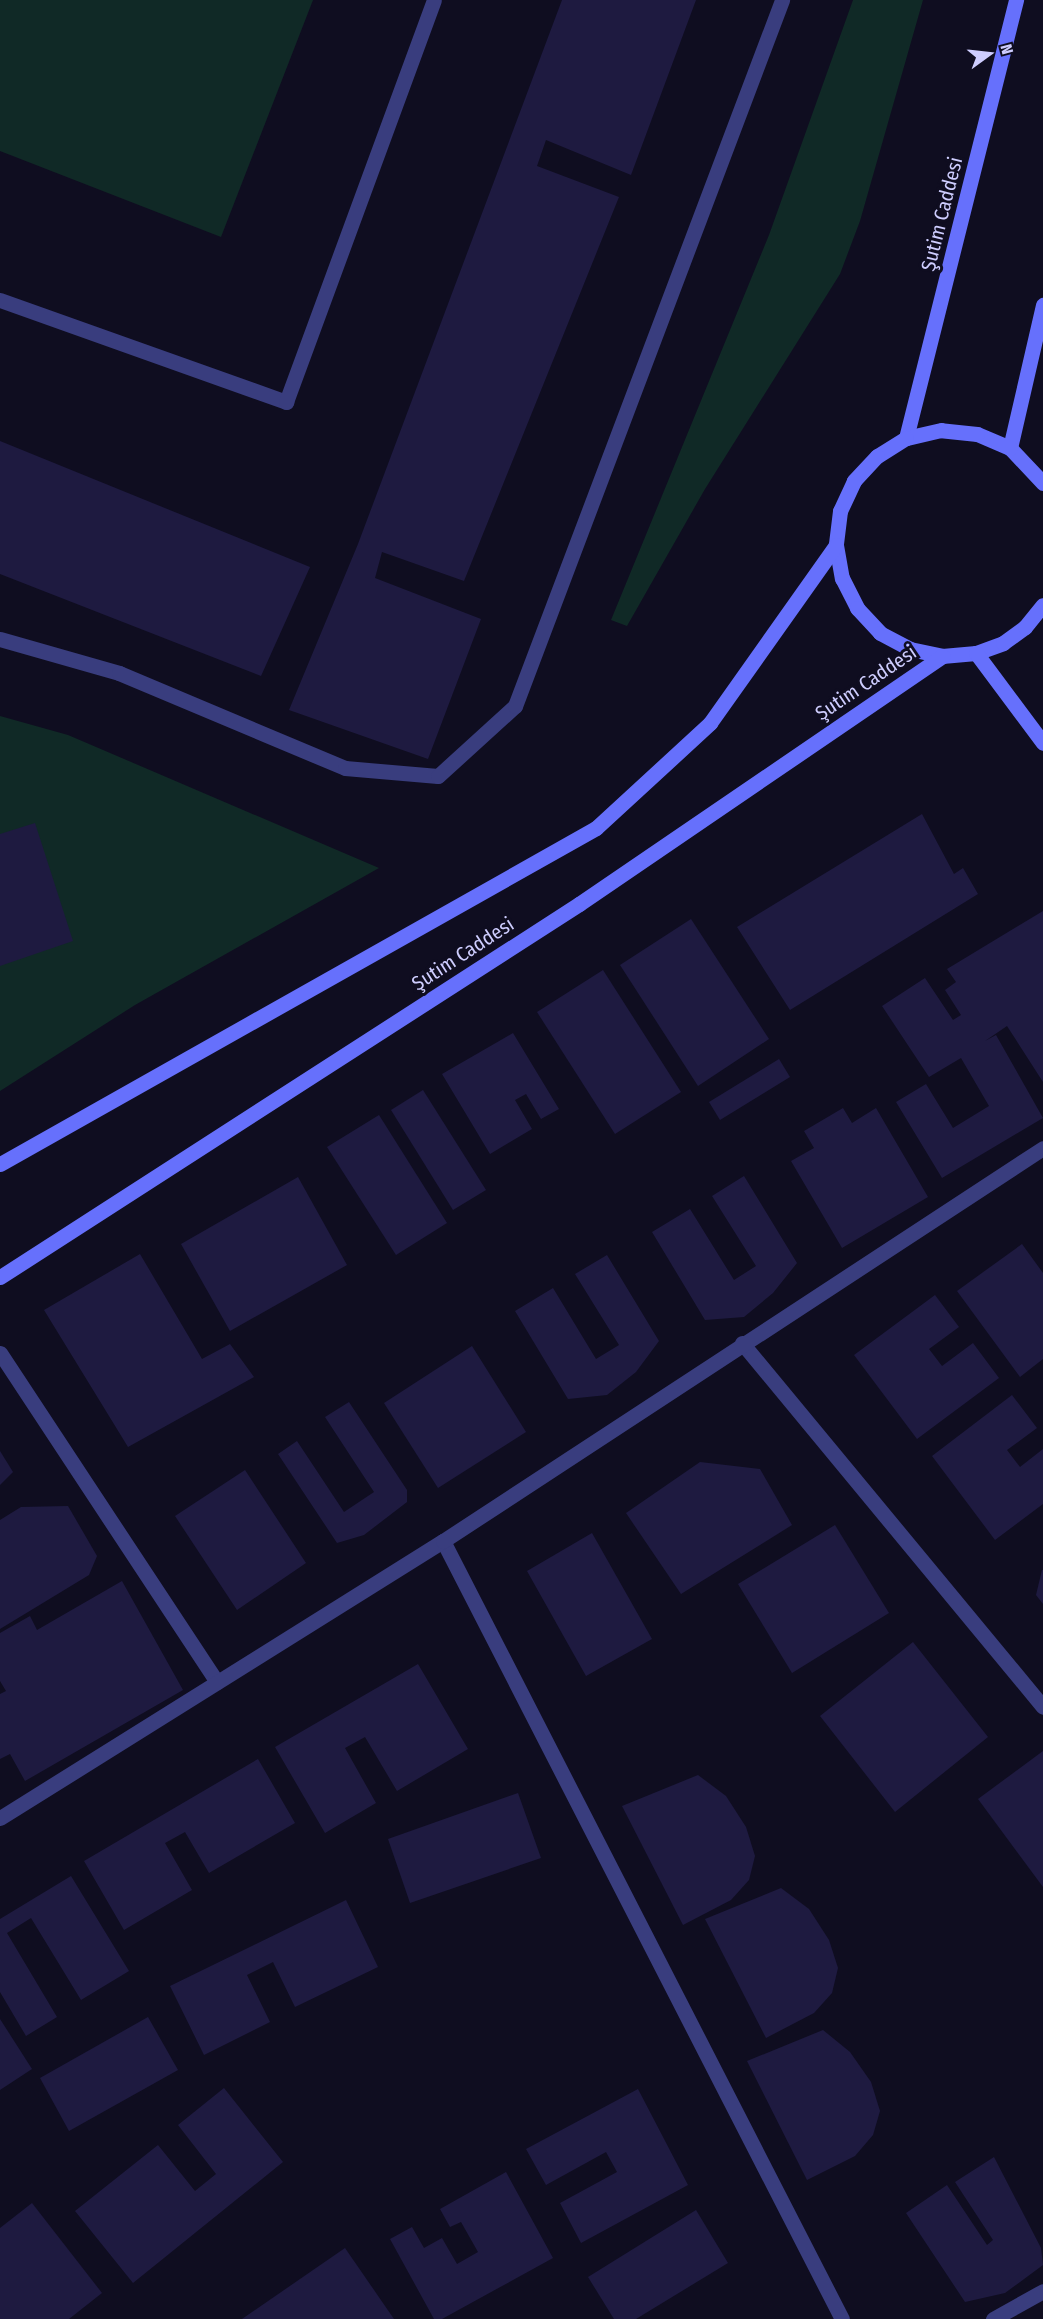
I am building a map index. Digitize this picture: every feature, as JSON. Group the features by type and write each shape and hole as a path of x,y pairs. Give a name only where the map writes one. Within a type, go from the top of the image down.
{"main road":[{"name":"Şutim Caddesi","path":"906,438 1016,0"},
{"path":"1010,448 1043,305"},
{"path":"1043,483 1010,448 977,434 941,430 906,438 877,456 854,481 840,511 836,545 842,578 857,608 880,633 910,649 942,656 976,653 1003,643 1025,627 1043,605"},
{"name":"Şutim Caddesi","path":"0,1164 596,828 710,723 836,545"},
{"path":"976,653 1043,743"},
{"name":"Şutim Caddesi","path":"0,1277 579,904 942,656"}],"street":[{"path":"0,300 286,402 434,0"},
{"path":"0,639 119,673 345,768 438,776 515,706 782,0"},
{"path":"0,1818 443,1541 742,1343 1043,1148"},
{"path":"742,1343 1043,1707"},
{"path":"0,1353 217,1682"},
{"path":"443,1541 842,2319"},
{"path":"993,2319 1043,2291"}],"green space":[{"path":"0,0 313,0 221,237 0,151"},
{"path":"853,0 923,0 860,221 840,274 705,489 627,626 611,620 769,235"},
{"path":"0,716 68,735 379,868 135,1005 0,1091"}],"building":[{"path":"562,0 696,0 631,175 546,140 537,166 619,197 464,581 382,552 375,578 481,619 428,759 289,710 358,544"},
{"path":"0,441 310,567 261,676 0,574"},
{"path":"922,814 954,874 963,868 978,894 790,1010 737,927"},
{"path":"35,823 73,941 0,966 0,834"},
{"path":"1043,911 1043,1082 1007,1026 985,1041 996,1035 1043,1118 942,1178 896,1102 926,1084 953,1128 989,1106 961,1058 929,1077 882,1006 925,978 953,1020 961,1015 945,990 956,982 947,969"},
{"path":"691,919 769,1039 698,1086 620,965"},
{"path":"603,970 681,1092 615,1134 537,1012"},
{"path":"513,1033 559,1109 541,1119 526,1094 515,1100 532,1129 490,1154 442,1074"},
{"path":"779,1059 790,1077 720,1120 709,1102"},
{"path":"423,1090 486,1190 453,1210 391,1110"},
{"path":"843,1108 852,1123 876,1108 928,1197 842,1248 791,1161 814,1148 804,1131"},
{"path":"379,1115 447,1223 396,1255 327,1147"},
{"path":"744,1176 797,1263 773,1293 744,1317 705,1320 652,1232 690,1209 734,1280 756,1266 712,1196"},
{"path":"298,1177 347,1265 230,1331 181,1244"},
{"path":"1022,1244 1043,1273 1043,1359 1020,1377 957,1291"},
{"path":"140,1254 202,1359 230,1344 254,1377 128,1447 44,1310"},
{"path":"607,1255 659,1341 636,1372 607,1395 568,1399 515,1311 553,1288 596,1359 619,1345 575,1274"},
{"path":"935,1295 959,1327 929,1349 942,1366 973,1343 999,1378 917,1439 854,1355"},
{"path":"472,1346 526,1432 438,1488 384,1403"},
{"path":"1012,1395 1037,1428 1007,1450 1020,1467 1043,1449 1043,1504 995,1540 932,1456"},
{"path":"349,1402 407,1490 407,1502 364,1535 337,1543 278,1454 297,1441 344,1512 374,1492 325,1417"},
{"path":"0,1451 13,1472 0,1485"},
{"path":"700,1462 760,1469 792,1525 681,1594 626,1513"},
{"path":"245,1470 306,1563 237,1610 175,1516"},
{"path":"68,1506 97,1556 89,1575 0,1629 0,1520 21,1507"},
{"path":"835,1525 889,1613 792,1673 738,1584"},
{"path":"592,1533 652,1639 586,1676 527,1571"},
{"path":"1043,1570 1043,1604 1036,1595"},
{"path":"122,1581 183,1690 25,1781 10,1754 0,1759 0,1694 6,1691 0,1681 0,1633 30,1616 37,1630"},
{"path":"913,1642 988,1737 895,1812 820,1716"},
{"path":"418,1664 468,1749 397,1791 365,1737 345,1748 376,1803 325,1833 275,1747"},
{"path":"1043,1751 1043,1887 978,1799"},
{"path":"258,1759 295,1823 209,1873 185,1832 165,1843 192,1890 124,1930 84,1861"},
{"path":"698,1775 726,1796 746,1827 755,1856 749,1880 731,1900 683,1925 622,1806"},
{"path":"518,1793 541,1858 410,1903 388,1839"},
{"path":"71,1876 129,1971 81,2000 31,1918 7,1933 57,2017 26,2036 0,1992 0,1919"},
{"path":"781,1888 809,1909 829,1940 838,1968 832,1993 814,2013 766,2038 705,1919"},
{"path":"346,1900 378,1967 295,2007 273,1962 247,1975 270,2022 204,2055 170,1986"},
{"path":"148,2017 178,2070 69,2131 40,2078"},
{"path":"0,2019 32,2069 0,2090"},
{"path":"823,2030 850,2052 871,2082 880,2111 873,2135 855,2156 807,2180 747,2061"},
{"path":"224,2088 283,2162 133,2283 75,2211 158,2145 195,2191 216,2174 178,2125"},
{"path":"638,2089 688,2185 581,2243 560,2203 617,2172 606,2152 546,2185 526,2149"},
{"path":"994,2157 1041,2248 1043,2265 1005,2293 965,2302 906,2213 947,2185 987,2245 993,2240 955,2182"},
{"path":"506,2172 553,2258 442,2319 434,2319 390,2239 412,2227 424,2248 442,2238 457,2264 478,2252 461,2222 450,2227 440,2209"},
{"path":"32,2203 102,2293 69,2319 0,2319 0,2228"},
{"path":"696,2210 728,2263 636,2319 614,2319 588,2277"},
{"path":"345,2248 394,2319 242,2319"}]}
